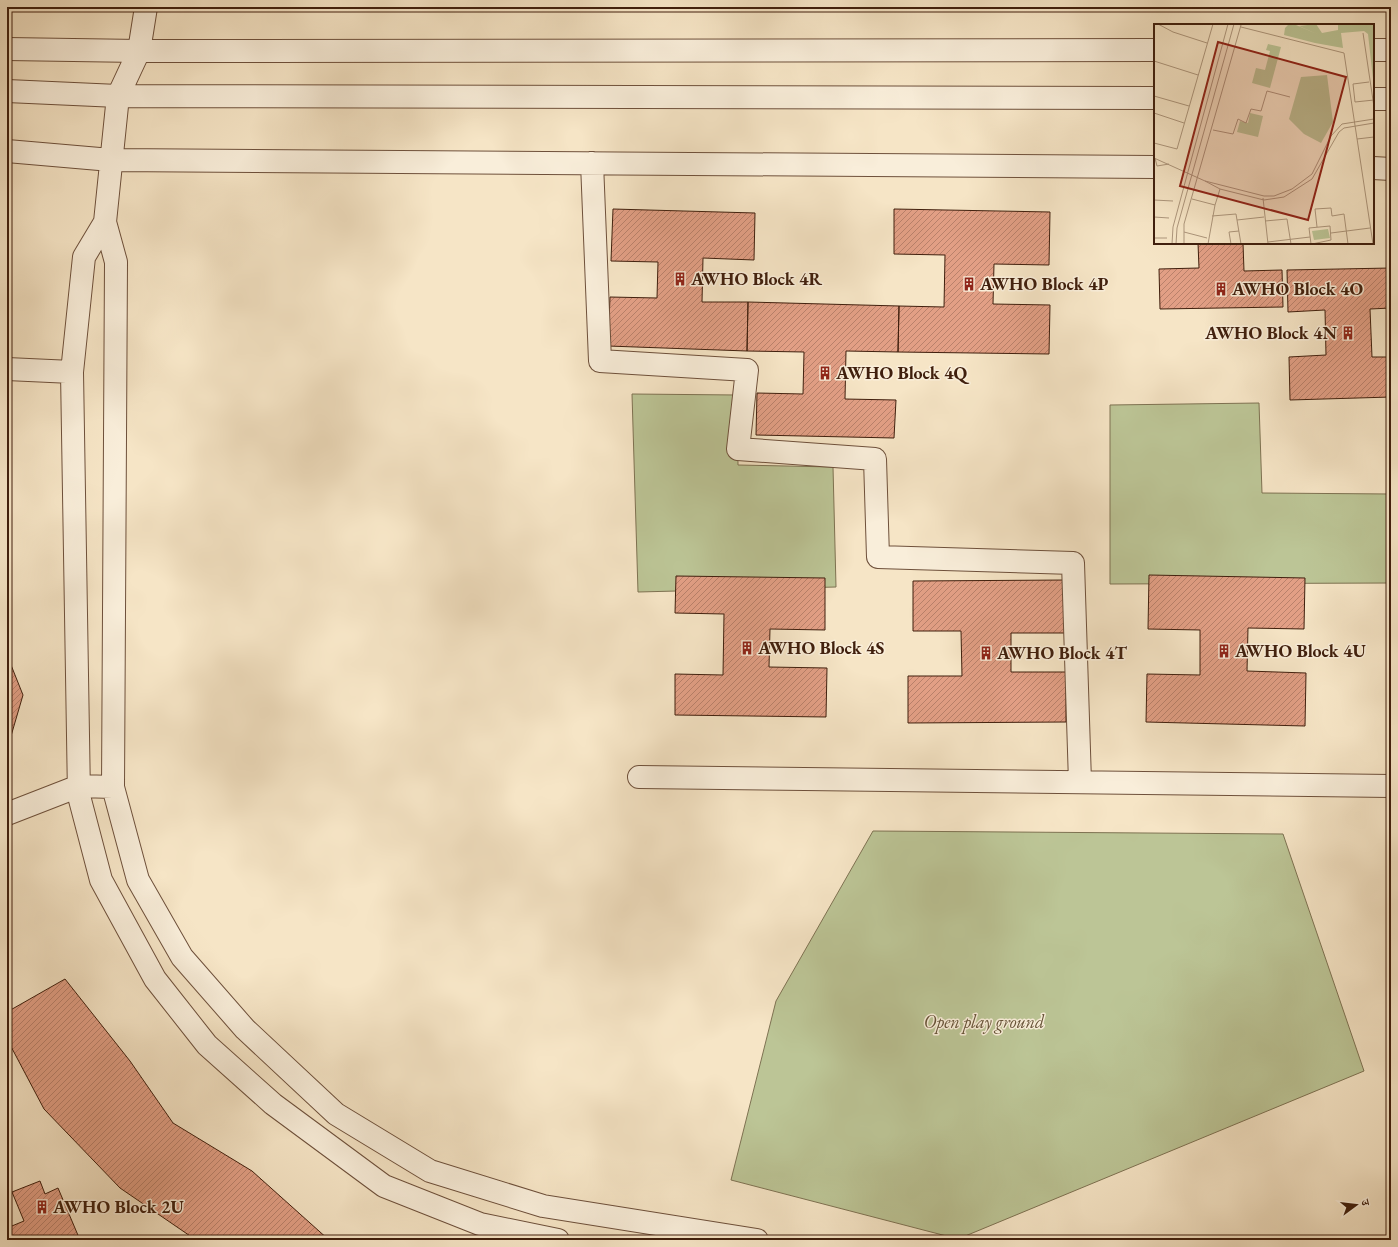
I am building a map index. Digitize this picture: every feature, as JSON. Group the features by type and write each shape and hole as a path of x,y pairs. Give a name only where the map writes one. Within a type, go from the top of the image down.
{"street":[{"path":"146,7 139,51 118,96 105,222 116,262 113,787 138,880 182,957 246,1029 336,1114 430,1171 543,1206 757,1240"},
{"path":"7,49 139,51 1154,50"},
{"path":"1374,50 1391,50"},
{"path":"7,91 118,96 1154,98"},
{"path":"1374,99 1391,99"},
{"path":"7,151 111,160 1154,167"},
{"path":"592,163 600,361 747,370 738,448 875,459 878,557 1073,563 1080,782"},
{"path":"1374,168 1391,169"},
{"path":"105,222 84,257 72,372 79,786 80,796 101,880 155,979 207,1044 273,1104 384,1186 480,1224 558,1240"},
{"path":"7,369 72,372"},
{"path":"639,777 1391,786"},
{"path":"7,814 79,786 113,787"}],"green space":[{"path":"632,394 737,395 738,465 833,467 836,587 638,592"},
{"path":"1259,403 1262,493 1391,494 1391,583 1110,584 1110,405"},
{"name":"Open play ground","path":"873,831 1283,834 1364,1071 958,1239 731,1180 776,1001"}],"building":[{"name":"AWHO Block 4R","path":"613,209 755,213 754,260 703,258 702,302 748,302 747,351 608,346 610,297 657,298 658,262 611,261"},
{"name":"AWHO Block 4P","path":"894,209 1050,212 1049,265 994,264 993,304 1050,305 1049,354 898,352 899,306 944,307 945,255 894,254"},
{"name":"AWHO Block 4O","path":"1198,244 1243,244 1244,271 1282,270 1283,307 1160,309 1159,269 1199,268"},
{"name":"AWHO Block 4N","path":"1391,268 1391,308 1370,309 1372,357 1391,357 1391,397 1290,400 1289,357 1326,355 1325,310 1288,312 1287,270"},
{"name":"AWHO Block 4Q","path":"748,302 899,306 898,352 846,351 845,399 896,400 894,438 756,435 757,393 803,394 804,352 747,351"},
{"name":"AWHO Block 4U","path":"1149,575 1305,578 1304,629 1248,628 1247,671 1306,673 1305,726 1146,722 1147,674 1200,675 1200,630 1148,629"},
{"name":"AWHO Block 4S","path":"676,576 825,578 825,630 770,629 769,667 827,668 826,717 675,715 675,674 723,675 724,614 675,613"},
{"name":"AWHO Block 4T","path":"1065,580 1065,633 1011,633 1011,672 1066,672 1066,722 908,723 908,676 962,676 961,631 913,631 913,581"},
{"path":"1389,582 1391,582 1391,623 1388,623"},
{"path":"7,655 23,695 11,736 7,738"},
{"path":"65,979 130,1061 173,1123 252,1171 329,1240 196,1240 120,1188 44,1109 7,1039 7,1012"},
{"name":"AWHO Block 2U","path":"40,1181 45,1194 58,1188 80,1240 7,1240 7,1228 24,1221 12,1192"}],"place":[{"name":"AWHO Block 4R","path":"680,279"},
{"name":"AWHO Block 4P","path":"969,284"},
{"name":"AWHO Block 4O","path":"1221,289"},
{"name":"AWHO Block 4N","path":"1348,333"},
{"name":"AWHO Block 4Q","path":"825,373"},
{"name":"AWHO Block 4S","path":"747,648"},
{"name":"AWHO Block 4U","path":"1224,651"},
{"name":"AWHO Block 4T","path":"986,653"},
{"name":"AWHO Block 2U","path":"42,1207"}]}
